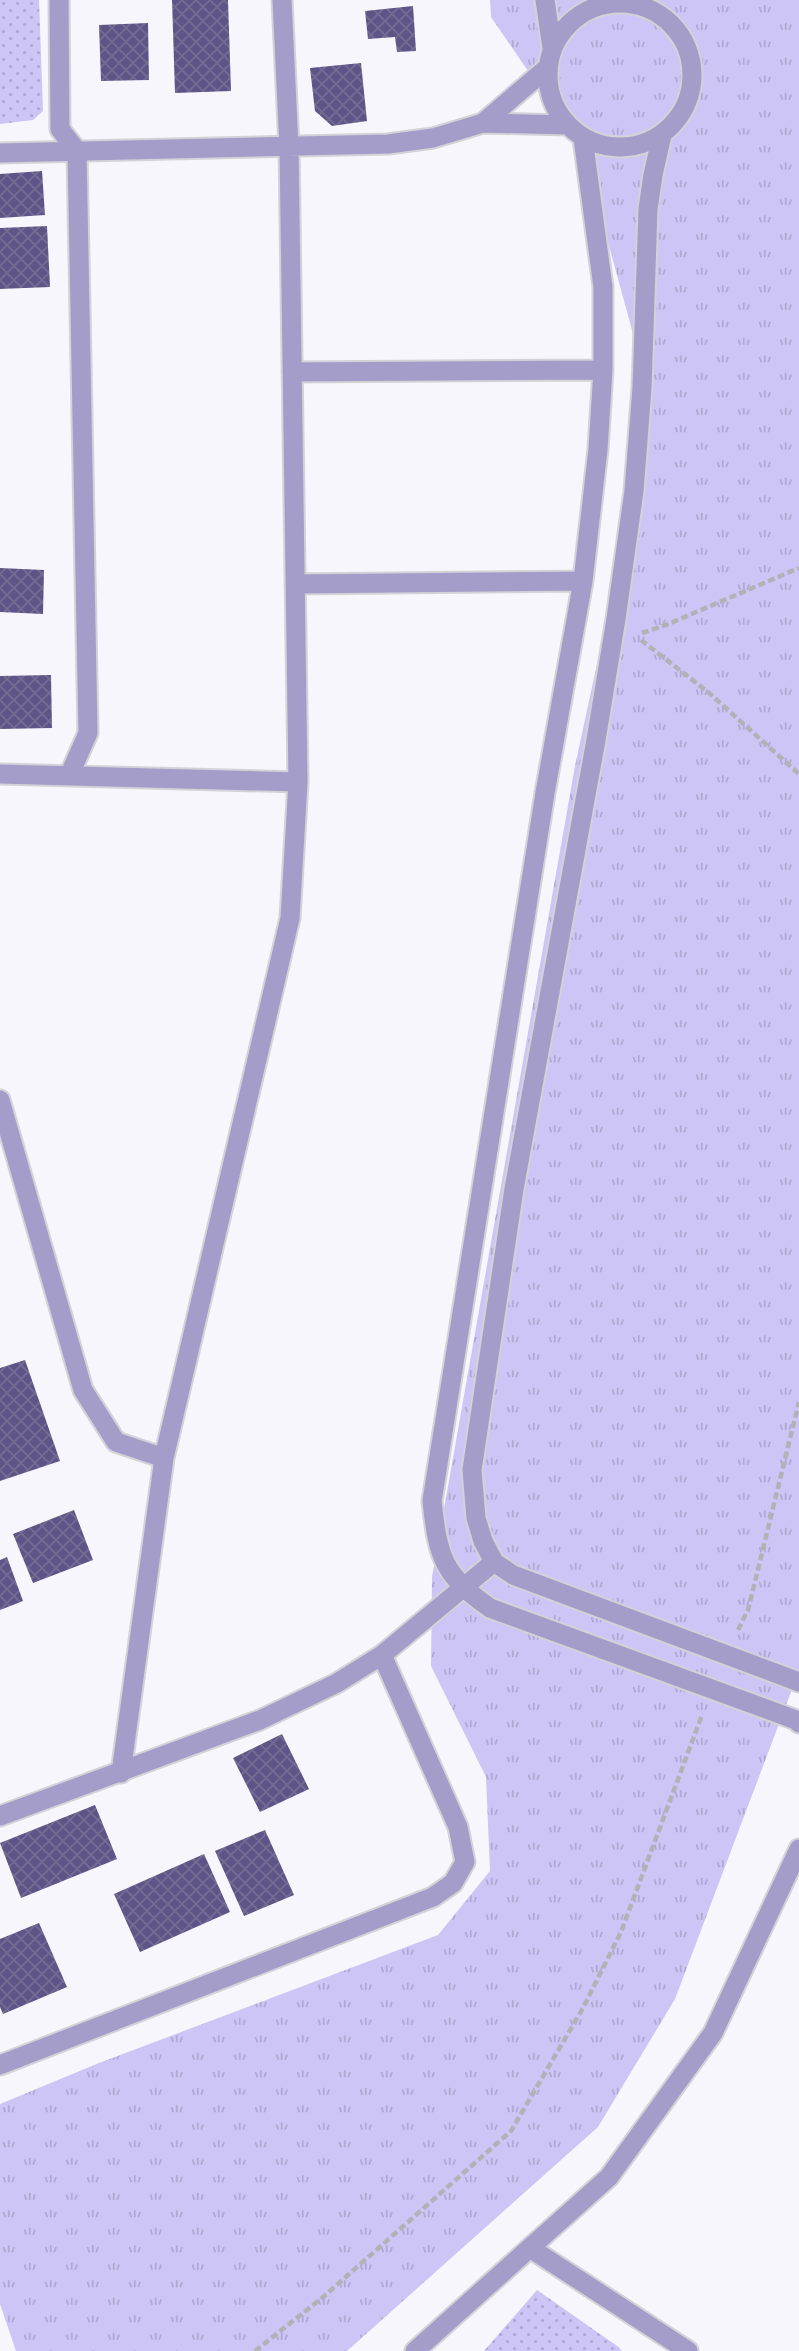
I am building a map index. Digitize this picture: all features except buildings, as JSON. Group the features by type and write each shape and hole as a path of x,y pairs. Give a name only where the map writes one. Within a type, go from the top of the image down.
{"street":[{"path":"59,0 60,129 77,151 88,733 69,776"},
{"path":"121,1773 164,1458 290,918 298,782 289,147 282,0"},
{"path":"545,0 552,48"},
{"path":"617,2 651,6 673,25 685,42 692,62 692,83 687,103 677,121 662,135 644,144 623,148 603,146 583,138 567,125 555,108 548,89 547,68 552,48 562,30 578,16 596,6 617,2"},
{"path":"483,123 547,68"},
{"path":"0,153 388,144 422,140 483,123 567,125"},
{"path":"662,135 648,209 642,388 634,491 596,740 514,1189 472,1470 476,1518 483,1541 494,1562 513,1574 799,1682"},
{"path":"583,138 603,287 603,370 598,449 583,581 545,793 432,1501 435,1531 446,1566 464,1589 490,1608 799,1722"},
{"path":"292,372 603,370"},
{"path":"295,583 583,581"},
{"path":"0,775 298,782"},
{"path":"0,1100 83,1390 116,1442 164,1458"},
{"path":"0,1816 260,1720 337,1683 382,1655 494,1562"},
{"path":"0,2065 433,1897 453,1883 465,1862 458,1827 382,1655"},
{"path":"415,2351 609,2177 713,2034 799,1849"},
{"path":"530,2248 688,2351"}],"path":[{"path":"799,568 666,625 635,635 708,692 799,774"},
{"path":"726,1654 748,1610 799,1402"},
{"path":"255,2351 322,2298 511,2131 583,2008 621,1932 711,1689"}],"green space":[{"path":"0,0 39,0 43,111 33,120 0,124"},
{"path":"490,0 799,0 799,1671 675,1999 598,2127 347,2351 16,2351 0,2304 0,2104 99,2063 438,1935 490,1871 486,1777 431,1666 432,1577 575,766 614,585 646,381 583,151 491,17"},
{"path":"537,2290 620,2348 621,2351 484,2351"}]}
